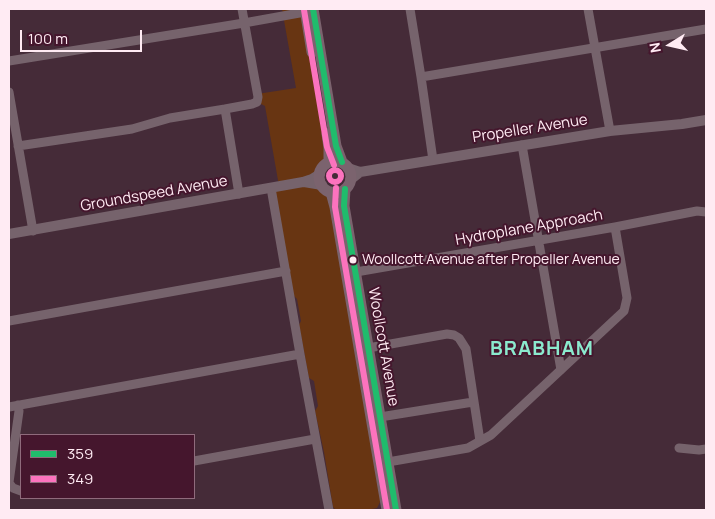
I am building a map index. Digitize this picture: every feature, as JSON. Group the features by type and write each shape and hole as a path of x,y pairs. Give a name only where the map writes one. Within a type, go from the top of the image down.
{"main road":[{"path":"311,10 329,148 329,162"},
{"name":"Woollcott Avenue","path":"311,10 336,146 351,176 344,206 396,510"},
{"path":"345,165 338,161 329,162 322,169 324,184 341,192 348,184"},
{"name":"Woollcott Avenue","path":"324,184 335,207 387,510"}],"street":[{"path":"18,146 132,129 170,118 257,102 258,97 242,9"},
{"path":"410,9 422,77 433,160"},
{"path":"588,9 610,131"},
{"path":"9,61 244,23 311,10"},
{"path":"422,77 706,29"},
{"path":"9,92 33,231"},
{"path":"225,109 239,194"},
{"name":"Propeller Avenue","path":"345,165 360,172 610,131 706,120"},
{"path":"522,145 561,370"},
{"name":"Propeller Avenue","path":"348,184 360,172"},
{"name":"Groundspeed Avenue","path":"9,234 304,182 324,184"},
{"path":"271,188 329,510"},
{"name":"Hydroplane Approach","path":"356,272 697,211 706,212"},
{"path":"388,462 468,448 491,435 624,311 627,298 615,227"},
{"path":"9,321 286,271"},
{"path":"368,348 447,334 459,338 466,349 480,441"},
{"path":"13,406 300,354"},
{"path":"380,417 474,402"},
{"path":"13,406 19,411 9,482 13,488 20,492"},
{"path":"195,461 316,439"},
{"path":"679,448 706,449"}],"shaded area":[{"path":"282,9 305,9 329,150 325,165 320,174 322,185 331,192 382,498 377,508 367,510 336,510 333,507 315,411 318,406 314,381 309,378 299,325 301,321 297,299 294,296 271,188 279,186 265,106 257,102 257,94 296,88"}],"transit line":[{"name":"359","path":"313,9 336,146 342,162"},
{"name":"349","path":"304,10 327,147 334,165"},
{"name":"349","path":"337,170 340,171 341,176 340,181 333,182 330,181 329,174 330,171 337,170"},
{"name":"349","path":"336,188 335,207 387,510"},
{"name":"359","path":"345,189 344,206 396,510"}],"place":[{"name":"Woollcott Avenue after Propeller Avenue","path":"353,260"}],"district":[{"name":"BRABHAM","path":"542,349"}]}
